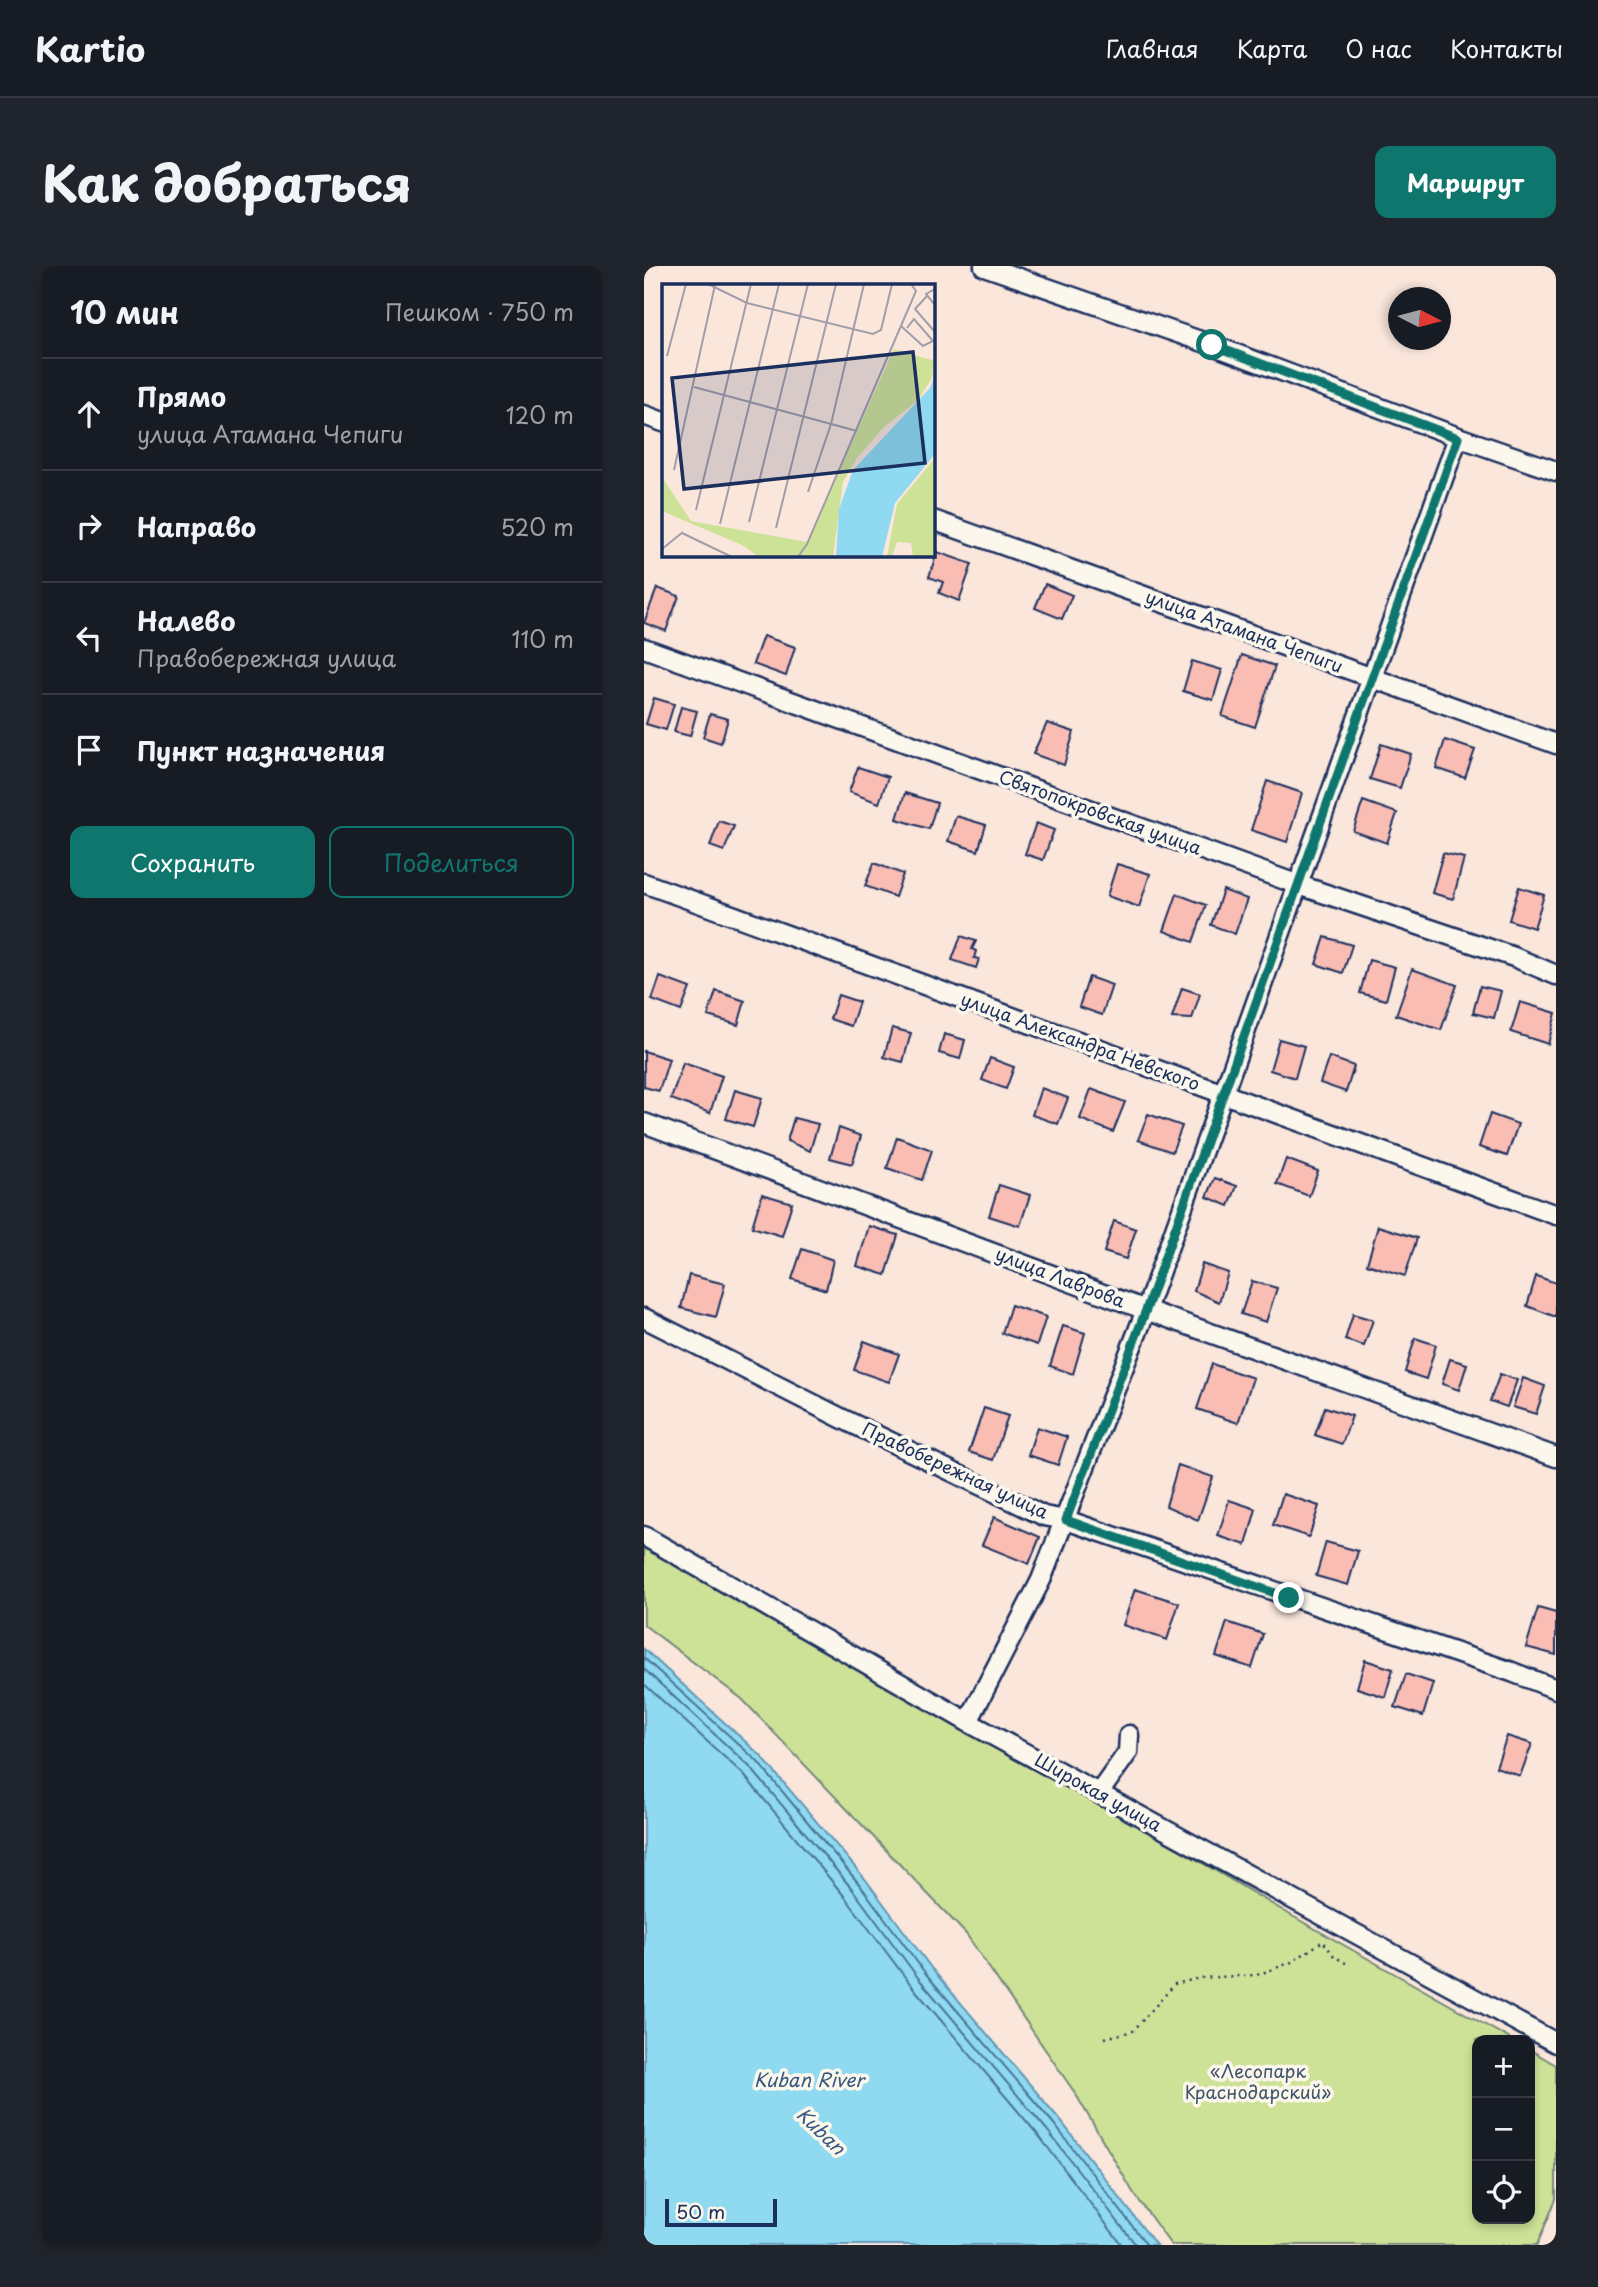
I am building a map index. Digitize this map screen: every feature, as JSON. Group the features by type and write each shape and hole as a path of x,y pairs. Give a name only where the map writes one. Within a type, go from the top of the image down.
{"street":[{"path":"984,266 1212,345 1458,438 1556,471"},
{"path":"644,415 662,422"},
{"path":"968,1722 1041,1580 1066,1520 1224,1095 1458,438"},
{"name":"улица Атамана Чепиги","path":"934,520 1556,744"},
{"name":"Святопокровская улица","path":"644,648 1299,885 1514,957 1556,975"},
{"name":"улица Александра Невского","path":"644,883 1556,1215"},
{"name":"улица Лаврова","path":"644,1123 1146,1310 1556,1457"},
{"name":"Правобережная улица","path":"644,1318 841,1418 1044,1516 1066,1520 1556,1689"},
{"name":"Широкая улица","path":"644,1536 968,1722 1556,2043"},
{"path":"1099,1793 1128,1752 1129,1735"}],"path":[{"path":"1105,2038 1133,2031 1175,1984 1200,1978 1257,1975 1292,1962 1323,1941 1334,1955 1346,1964"}],"green space":[{"name":"«Лесопарк Краснодарский»","path":"644,1533 1294,1917 1503,2035 1472,2035 1472,2224 1535,2224 1535,2053 1556,2065 1556,2199 1537,2245 1171,2245 1133,2192 1075,2093 966,1934 742,1699 644,1625"}],"water":[{"name":"Kuban River","path":"644,1649 761,1756 866,1880 932,1969 1060,2120 1156,2245 644,2245"}],"building":[{"path":"937,552 972,564 959,601 939,593 943,582 929,577"},
{"path":"1045,584 1072,595 1062,619 1035,608"},
{"path":"657,588 679,596 666,631 644,623"},
{"path":"763,636 795,647 786,676 753,664"},
{"path":"1242,655 1275,666 1255,727 1222,716"},
{"path":"1192,661 1222,670 1213,700 1183,691"},
{"path":"654,698 674,704 666,730 646,724"},
{"path":"681,707 697,711 690,736 674,732"},
{"path":"710,714 728,719 721,743 703,737"},
{"path":"1047,723 1074,732 1064,765 1033,754"},
{"path":"1445,740 1475,750 1465,778 1436,768"},
{"path":"1381,744 1411,754 1400,788 1370,779"},
{"path":"858,767 888,777 879,803 849,792"},
{"path":"1267,781 1302,793 1287,842 1251,830"},
{"path":"905,793 937,803 929,829 897,819"},
{"path":"1363,801 1397,813 1387,843 1353,831"},
{"path":"956,816 986,825 978,851 948,841"},
{"path":"719,821 734,826 724,851 710,846"},
{"path":"1036,823 1054,830 1043,860 1025,854"},
{"path":"1443,853 1464,858 1453,899 1432,893"},
{"path":"874,863 903,874 895,897 865,886"},
{"path":"1117,864 1150,874 1139,907 1107,896"},
{"path":"1519,887 1544,895 1534,928 1509,920"},
{"path":"1223,890 1247,899 1235,934 1211,925"},
{"path":"1177,894 1206,905 1193,942 1164,931"},
{"path":"961,936 976,941 972,949 976,951 974,958 979,959 976,968 952,960"},
{"path":"1325,937 1352,945 1343,973 1316,964"},
{"path":"1369,960 1395,967 1386,1000 1360,993"},
{"path":"1412,969 1457,985 1441,1030 1396,1015"},
{"path":"660,977 690,988 681,1011 652,1000"},
{"path":"1089,977 1112,985 1102,1015 1079,1007"},
{"path":"1480,986 1501,991 1494,1018 1473,1013"},
{"path":"1182,988 1200,994 1192,1019 1172,1018"},
{"path":"716,991 745,1001 738,1025 708,1016"},
{"path":"838,995 859,1002 851,1026 830,1019"},
{"path":"1520,1002 1556,1013 1548,1044 1511,1032"},
{"path":"892,1028 911,1033 903,1062 884,1057"},
{"path":"944,1034 965,1040 960,1059 939,1053"},
{"path":"1279,1039 1304,1046 1295,1078 1270,1070"},
{"path":"644,1051 669,1059 659,1091 644,1087"},
{"path":"1329,1057 1354,1066 1346,1092 1320,1083"},
{"path":"990,1058 1014,1067 1006,1089 982,1080"},
{"path":"683,1063 722,1076 710,1113 671,1099"},
{"path":"1041,1088 1068,1098 1058,1124 1032,1115"},
{"path":"1091,1089 1125,1102 1113,1132 1080,1119"},
{"path":"735,1090 762,1098 753,1127 726,1119"},
{"path":"1148,1114 1182,1126 1172,1152 1138,1140"},
{"path":"1490,1114 1518,1124 1507,1156 1479,1147"},
{"path":"794,1118 818,1124 810,1151 787,1141"},
{"path":"839,1128 861,1136 852,1164 830,1158"},
{"path":"897,1137 932,1150 922,1180 887,1168"},
{"path":"1286,1159 1318,1171 1309,1196 1277,1184"},
{"path":"1215,1178 1237,1186 1229,1206 1207,1197"},
{"path":"999,1185 1030,1195 1020,1226 989,1216"},
{"path":"762,1194 792,1203 782,1236 752,1227"},
{"path":"1114,1221 1136,1229 1126,1259 1104,1252"},
{"path":"869,1226 898,1235 886,1275 857,1266"},
{"path":"1378,1226 1417,1238 1405,1276 1367,1264"},
{"path":"802,1249 833,1260 826,1290 792,1279"},
{"path":"1202,1264 1228,1273 1219,1302 1194,1291"},
{"path":"689,1275 725,1284 716,1317 681,1308"},
{"path":"1536,1276 1556,1283 1556,1317 1527,1306"},
{"path":"1252,1281 1277,1288 1266,1322 1241,1314"},
{"path":"1011,1305 1046,1317 1037,1345 1002,1333"},
{"path":"1353,1314 1373,1320 1364,1346 1345,1340"},
{"path":"1063,1326 1085,1333 1073,1374 1050,1366"},
{"path":"1415,1338 1436,1345 1426,1379 1405,1372"},
{"path":"864,1341 899,1354 889,1382 854,1370"},
{"path":"1450,1359 1467,1364 1459,1390 1442,1384"},
{"path":"1212,1364 1253,1378 1238,1423 1197,1409"},
{"path":"1500,1374 1517,1380 1507,1407 1490,1401"},
{"path":"1523,1378 1545,1386 1536,1414 1513,1407"},
{"path":"1325,1407 1352,1416 1342,1444 1315,1435"},
{"path":"984,1408 1008,1416 993,1460 969,1452"},
{"path":"1037,1427 1067,1437 1058,1465 1028,1455"},
{"path":"1178,1465 1213,1477 1198,1520 1166,1506"},
{"path":"1283,1494 1319,1506 1309,1537 1273,1525"},
{"path":"1229,1500 1256,1509 1246,1545 1218,1536"},
{"path":"994,1517 1040,1537 1029,1564 982,1545"},
{"path":"1326,1542 1358,1551 1348,1585 1316,1576"},
{"path":"1135,1589 1179,1603 1167,1640 1123,1625"},
{"path":"1538,1608 1556,1613 1556,1655 1526,1647"},
{"path":"1227,1622 1263,1634 1252,1668 1216,1656"},
{"path":"1365,1660 1393,1669 1385,1697 1357,1688"},
{"path":"1406,1674 1433,1683 1423,1716 1395,1707"},
{"path":"1507,1736 1532,1744 1520,1776 1496,1767"}],"route":[{"path":"1212,345 1458,438 1146,1310 1066,1520 1289,1598"}],"water label":[{"name":"Kuban","path":"821,2131"}]}
